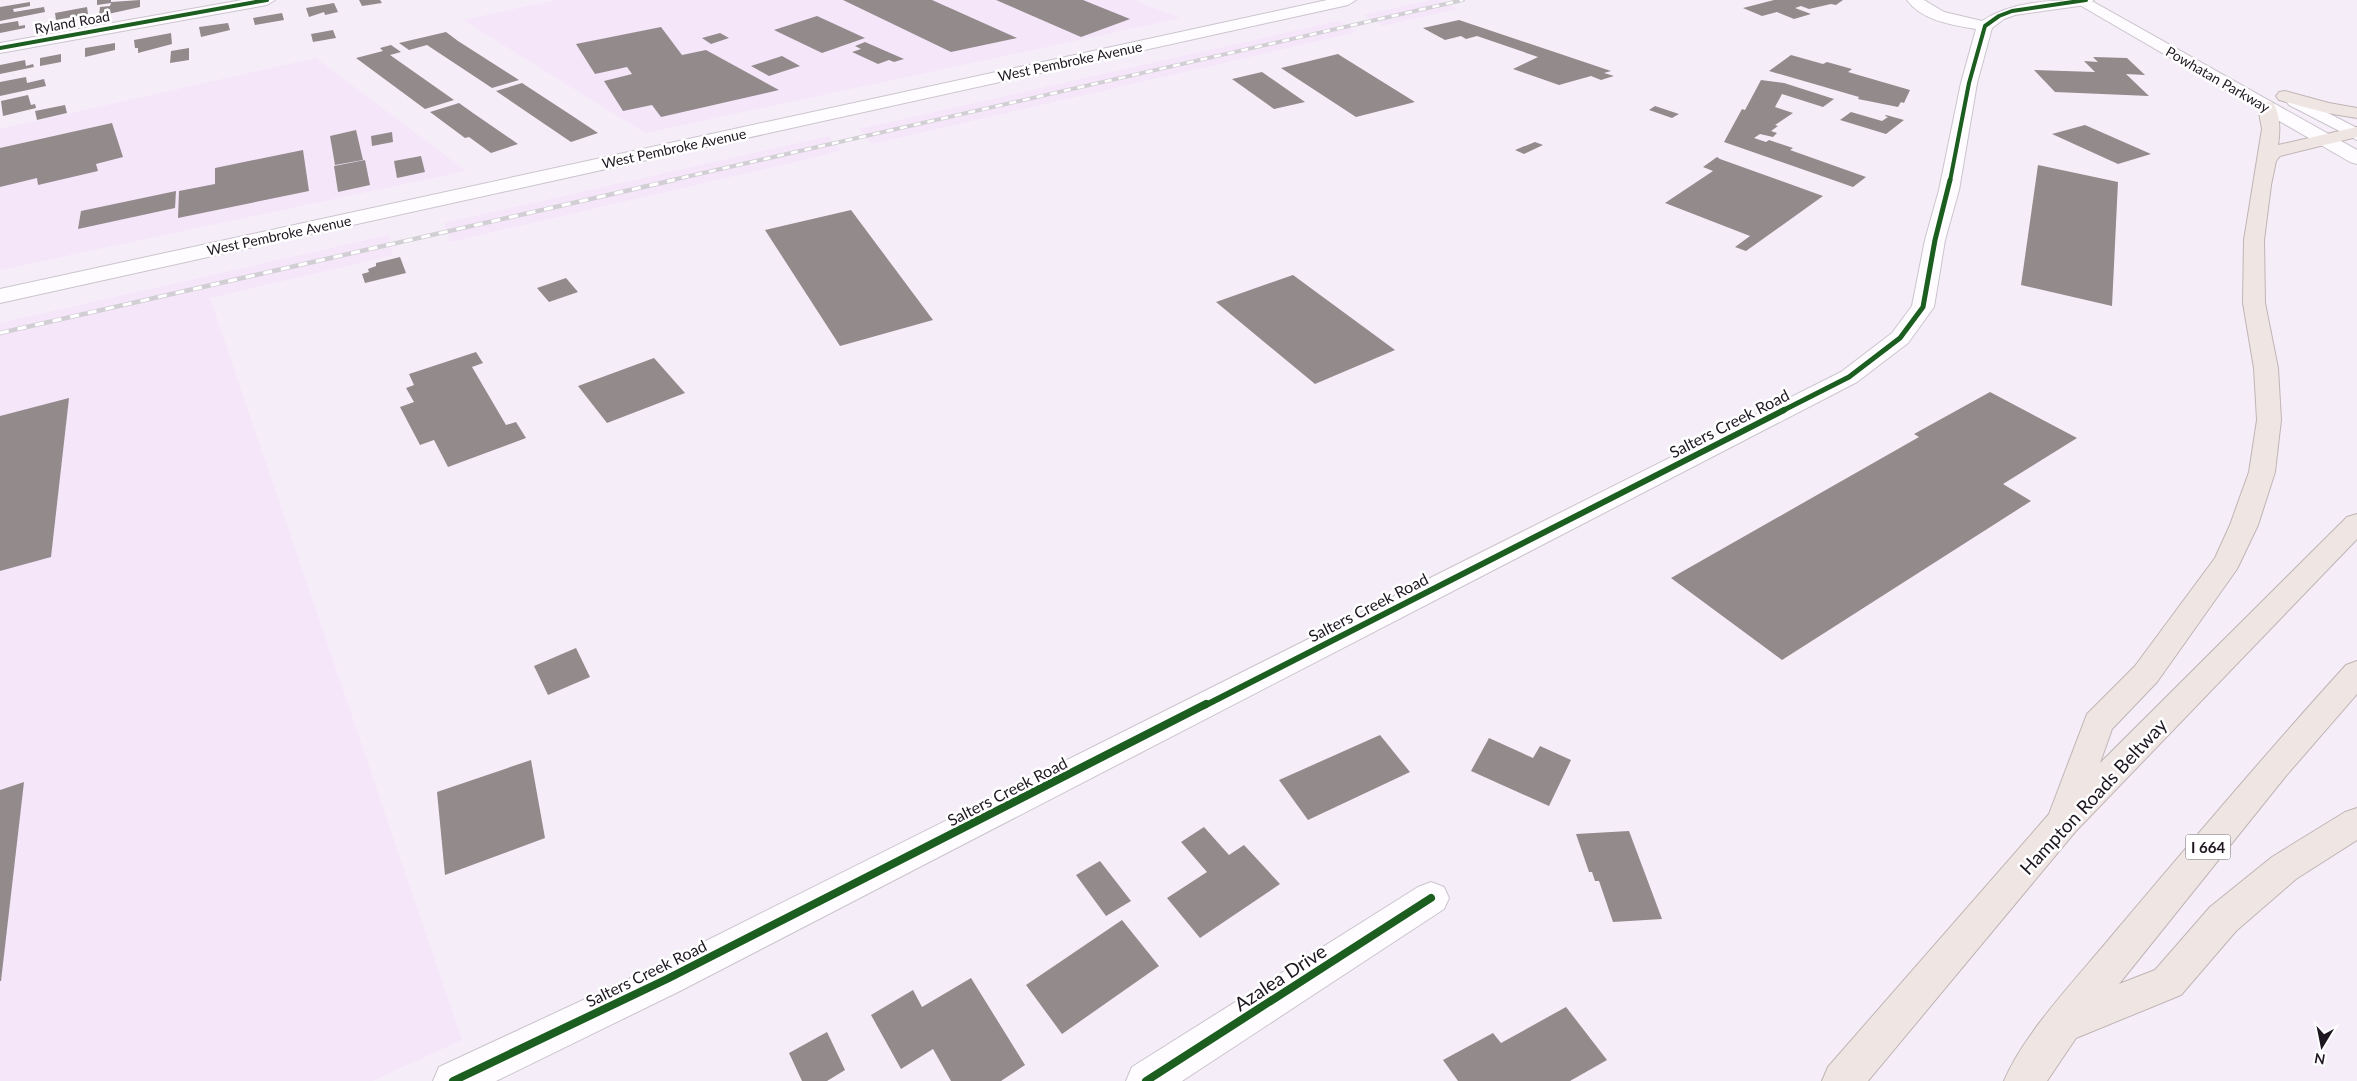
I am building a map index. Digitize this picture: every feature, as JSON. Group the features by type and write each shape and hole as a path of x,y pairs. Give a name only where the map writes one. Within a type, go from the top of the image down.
{"highway":[{"path":"2285,96 2327,108 2357,113"},
{"path":"2063,822 2098,723 2146,674 2227,562 2244,525 2262,472 2269,420 2266,368 2254,303 2254,240 2260,185 2272,129 2267,107"},
{"path":"2267,159 2274,152 2356,133"},
{"name":"Hampton Roads Beltway","path":"1842,1081 2063,822 2357,523"},
{"name":"I 664","path":"2024,1081 2062,1025 2273,768 2357,673"},
{"path":"2062,1025 2168,983 2223,919 2284,868 2357,822"}],"street":[{"name":"Ryland Road","path":"0,48 267,0"},
{"name":"West Pembroke Avenue","path":"0,296 1348,0"},
{"path":"1915,0 1926,11 1941,17 1984,26 2012,10 2086,0"},
{"name":"Powhatan Parkway","path":"2079,0 2357,158"},
{"path":"2111,0 2128,10"},
{"name":"Salters Creek Road","path":"453,1081 667,979 1849,377 1900,338 1923,307 1935,240 1949,190 1969,83 1984,26"},
{"name":"Powhatan Parkway","path":"2268,86 2356,133"},
{"name":"Azalea Drive","path":"1146,1081 1430,898"}],"shaded area":[{"path":"556,0 1133,0 1181,18 645,133 463,20"},
{"path":"1431,0 1439,0 1457,9 1382,26 1363,15"},
{"path":"1338,21 1357,32 872,144 859,129"},
{"path":"316,58 466,171 0,270 0,129"},
{"path":"829,136 841,151 450,242 444,223"},
{"path":"389,235 393,255 210,298 462,1040 372,1081 0,1081 0,323"}],"building":[{"path":"97,0 111,0 111,2 140,0 140,7 99,16 100,7 110,6 111,3 97,5"},
{"path":"359,0 380,0 382,3 362,6"},
{"path":"843,0 932,0 1017,38 951,52"},
{"path":"996,0 1083,0 1130,19 1081,37"},
{"path":"1774,0 1843,0 1836,5 1831,4 1809,9 1801,6 1795,8 1811,14 1794,19 1777,12 1762,16 1743,8"},
{"path":"30,2 30,6 13,9 14,12 44,7 45,12 0,21 0,7"},
{"path":"334,3 338,12 325,15 324,12 309,17 306,8"},
{"path":"87,7 88,14 56,20 55,13"},
{"path":"282,13 284,20 255,25 253,18"},
{"path":"817,16 865,38 822,53 774,30"},
{"path":"1459,20 1611,71 1604,73 1614,76 1601,80 1591,76 1559,85 1513,69 1538,57 1477,36 1466,39 1461,36 1445,40 1423,28"},
{"path":"18,21 19,26 25,25 25,28 0,33 0,24"},
{"path":"228,23 230,30 201,37 199,27"},
{"path":"661,27 682,55 706,50 779,90 661,117 652,105 623,111 604,81 632,74 627,67 595,74 576,44"},
{"path":"333,30 336,38 313,42 311,34"},
{"path":"446,32 519,80 492,88 427,45 409,50 399,43"},
{"path":"171,33 172,44 138,53 138,48 135,48 134,40"},
{"path":"720,33 729,38 711,44 702,38"},
{"path":"865,42 904,59 894,62 889,60 878,64 852,52 861,49 855,46"},
{"path":"115,43 115,50 85,57 85,48"},
{"path":"391,45 401,52 390,55 454,100 425,109 356,58 383,51 380,48"},
{"path":"189,48 189,60 170,63 171,51"},
{"path":"61,54 61,62 40,66 40,58"},
{"path":"1338,54 1415,102 1356,117 1281,68"},
{"path":"1791,55 1823,64 1827,62 1852,69 1848,72 1910,90 1904,103 1901,102 1898,107 1858,99 1859,97 1769,71"},
{"path":"782,56 800,66 769,76 751,66"},
{"path":"2093,57 2127,58 2145,75 2126,74 2149,96 2055,92 2034,70 2095,72 2084,61 2098,62"},
{"path":"25,60 26,66 33,64 34,67 0,74 0,65"},
{"path":"1262,72 1305,102 1274,109 1232,79"},
{"path":"26,77 27,83 44,79 46,86 0,96 0,82"},
{"path":"1761,80 1784,83 1834,99 1823,107 1782,94 1775,107 1793,113 1775,125 1778,126 1771,131 1777,133 1773,137 1760,134 1754,138 1766,142 1769,140 1793,148 1790,150 1866,177 1853,187 1724,142 1742,109 1745,110"},
{"path":"522,83 598,133 571,142 496,91"},
{"path":"28,95 31,105 35,104 36,108 3,116 1,101"},
{"path":"459,103 518,144 491,153 469,137 465,138 430,112"},
{"path":"65,105 67,113 37,120 35,111"},
{"path":"1655,106 1679,114 1672,118 1649,110"},
{"path":"1851,112 1882,121 1888,117 1886,115 1904,120 1886,134 1840,120"},
{"path":"112,123 123,157 96,164 98,171 38,185 37,178 0,187 0,148"},
{"path":"2085,125 2151,154 2118,164 2052,134"},
{"path":"356,130 363,160 335,165 330,136"},
{"path":"392,132 393,142 372,146 371,136"},
{"path":"1535,142 1543,145 1524,154 1515,150"},
{"path":"303,150 309,191 178,218 179,191 215,184 215,168"},
{"path":"421,156 425,172 397,178 394,161"},
{"path":"1717,157 1823,196 1746,251 1735,247 1750,236 1665,203 1713,171 1703,167"},
{"path":"365,160 370,185 338,192 334,166"},
{"path":"2038,165 2118,182 2112,306 2021,285"},
{"path":"176,191 175,208 78,229 81,211"},
{"path":"851,210 933,320 840,346 765,230"},
{"path":"400,257 406,273 365,283 362,274 369,272 368,269 376,266 376,263"},
{"path":"1293,275 1395,350 1315,384 1216,302"},
{"path":"566,278 578,292 549,302 537,288"},
{"path":"476,352 483,363 472,367 506,425 516,422 526,438 448,467 434,440 420,445 400,407 414,402 406,388 414,385 409,374"},
{"path":"654,358 685,393 607,423 578,386"},
{"path":"1990,392 2077,438 2003,484 2031,501 1782,660 1671,578 1919,437 1914,434"},
{"path":"69,398 51,557 0,571 0,416"},
{"path":"576,648 590,677 548,695 534,666"},
{"path":"1380,735 1410,772 1308,820 1279,780"},
{"path":"1489,738 1533,758 1540,746 1571,760 1549,806 1471,771"},
{"path":"531,760 545,838 445,875 437,792"},
{"path":"24,782 1,981 0,981 0,790"},
{"path":"1204,827 1229,855 1244,845 1280,884 1200,938 1167,898 1207,872 1181,842"},
{"path":"1629,831 1662,919 1613,922 1599,881 1595,881 1592,872 1589,872 1576,834"},
{"path":"1100,861 1131,901 1106,916 1076,875"},
{"path":"1122,920 1159,966 1062,1034 1026,985"},
{"path":"971,978 1025,1065 1001,1081 951,1081 933,1049 901,1069 871,1015 913,990 922,1007"},
{"path":"1566,1007 1607,1060 1570,1081 1458,1081 1443,1060 1493,1033 1501,1043"},
{"path":"827,1032 845,1070 827,1081 802,1081 789,1053"}],"railway":[{"path":"668,181 1463,0"},
{"path":"0,333 674,180"}],"cycle path":[{"path":"0,48 267,0"},
{"path":"453,1081 667,979 1849,377 1900,338 1923,307 1935,240 1949,190 1969,83 1985,26 1999,16 2012,11 2086,0"},
{"path":"1146,1081 1431,898"}]}
